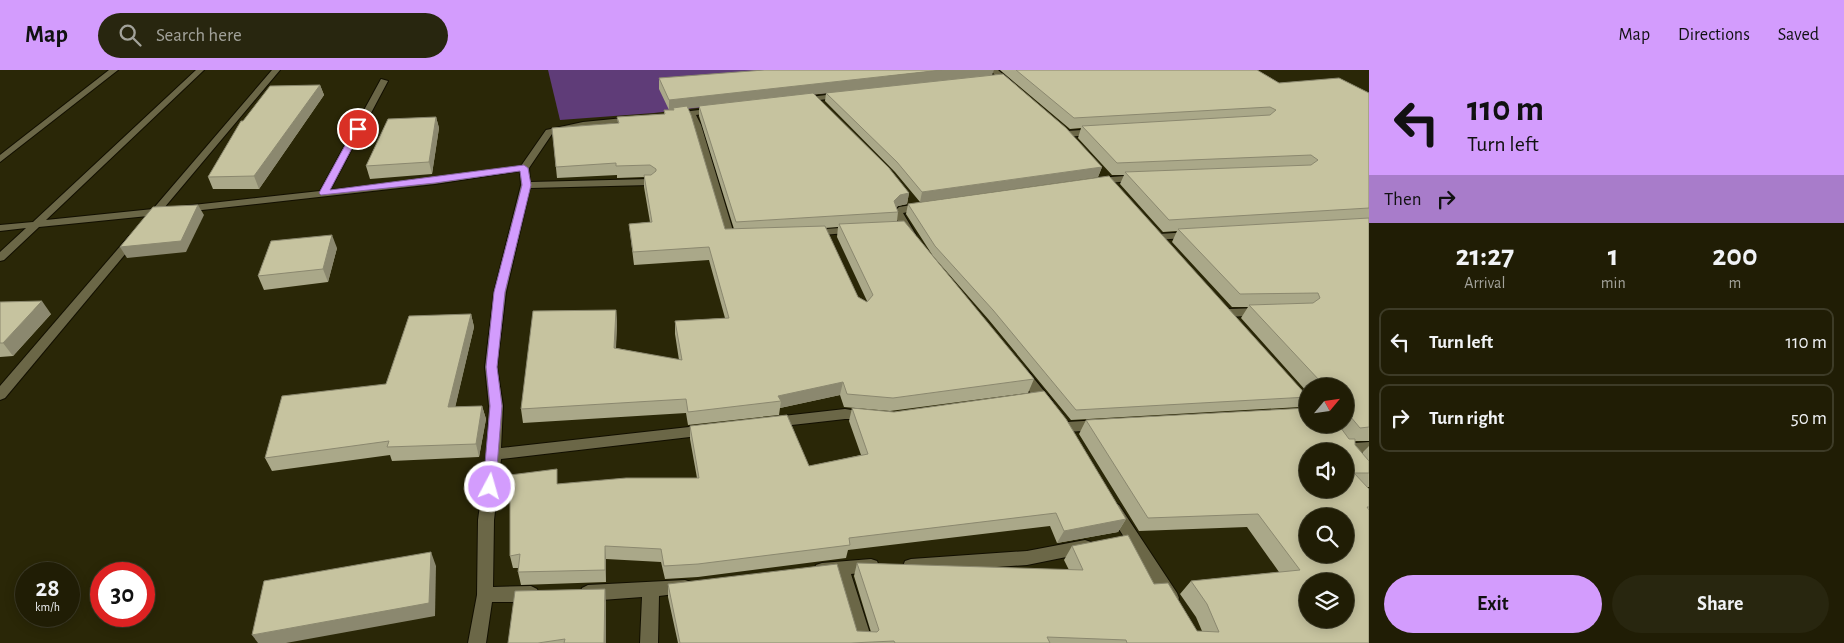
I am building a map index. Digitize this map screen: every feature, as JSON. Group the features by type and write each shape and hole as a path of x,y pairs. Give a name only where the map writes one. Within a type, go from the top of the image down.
{"street":[{"path":"0,159 114,70"},
{"path":"0,258 200,70"},
{"path":"0,395 276,70"},
{"path":"994,70 1016,91"},
{"path":"986,80 1002,78"},
{"path":"324,193 384,81"},
{"path":"785,101 817,102 852,94"},
{"path":"661,116 728,108"},
{"path":"690,113 697,124 730,238 749,236"},
{"path":"477,643 485,595 486,520 494,454 496,406 491,367 500,292 526,185 524,168 549,132 583,124 642,118"},
{"path":"1078,147 1063,131 1106,131"},
{"path":"1096,166 1121,194"},
{"path":"0,228 435,181 524,168"},
{"path":"1090,182 1147,178"},
{"path":"526,185 650,182"},
{"path":"916,242 900,228 898,213 902,209 914,204 939,204"},
{"path":"798,234 829,236 866,230"},
{"path":"1170,250 1155,233 1206,234"},
{"path":"1240,327 1226,309 1275,311"},
{"path":"1013,361 1060,420 1075,443"},
{"path":"1022,400 1041,397"},
{"path":"758,424 846,414 881,419"},
{"path":"1060,420 1114,424"},
{"path":"494,454 718,428"},
{"path":"1335,436 1341,443"},
{"path":"1354,448 1369,447"},
{"path":"1354,457 1358,462"},
{"path":"1108,499 1178,608"},
{"path":"803,573 841,567 894,566 1027,558 1132,538"},
{"path":"841,567 864,643"},
{"path":"574,593 698,586"},
{"path":"649,643 650,589"},
{"path":"485,595 545,594"}],"shaded area":[{"path":"548,70 833,70 852,90 654,113 560,120"}],"building":[{"path":"764,70 942,70 669,100 659,78"},
{"path":"1016,70 1257,70 1279,83 1339,78 1369,93 1369,208 1169,220 1125,172 1311,165 1318,160 1311,155 1117,163 1082,126 1270,115 1276,110 1270,107 1074,118"},
{"path":"1003,74 1066,128 1102,167 922,192 897,162 826,93"},
{"path":"320,85 254,176 208,177 241,121 243,121 270,86"},
{"path":"813,93 889,168 909,193 900,195 894,201 898,212 736,222 699,106"},
{"path":"687,106 725,229 825,226 858,297 867,302 873,295 839,224 904,221 1034,379 893,398 847,394 843,382 778,396 781,401 688,412 686,399 521,409 533,311 616,310 614,348 682,360 675,321 729,318 709,247 633,252 629,224 652,222 644,175 651,175 656,169 650,165 616,166 616,163 556,167 552,128 619,123 617,117 665,114 664,110 674,110 673,108"},
{"path":"436,117 429,162 366,166 388,119"},
{"path":"1109,176 1299,387 1299,398 1076,410 993,310 935,246 908,204"},
{"path":"198,205 181,241 120,247 153,207"},
{"path":"1369,218 1369,427 1360,428 1354,421 1354,378 1317,378 1249,305 1313,303 1320,298 1318,293 1240,294 1178,229"},
{"path":"332,235 323,269 258,276 271,241"},
{"path":"42,301 3,343 0,343 0,302"},
{"path":"471,314 448,407 482,406 476,444 387,447 389,441 265,458 282,396 386,384 409,316"},
{"path":"1044,391 1066,419 1126,519 1064,531 1056,513 849,538 850,545 698,564 664,566 661,549 605,546 605,570 518,572 520,554 510,556 510,475 557,469 557,484 626,478 699,478 690,426 787,415 809,466 868,454 852,408 894,412"},
{"path":"1299,408 1299,433 1345,433 1349,439 1355,439 1355,445 1369,461 1369,473 1354,473 1369,489 1369,507 1367,507 1369,510 1369,643 1127,643 1126,640 1047,637 1050,643 895,643 894,641 851,643 680,643 668,584 837,564 857,631 877,632 879,630 857,563 1083,570 1072,546 1128,535 1154,584 1168,583 1197,631 1219,632 1207,604 1191,581 1300,570 1258,514 1148,518 1086,420"},
{"path":"431,552 429,603 252,635 264,581"},
{"path":"605,589 604,643 564,643 565,639 538,643 508,643 515,591"}],"route":[{"path":"358,129 324,193 435,181 524,168 526,185 500,292 491,367 496,406 494,454 490,487"}]}
